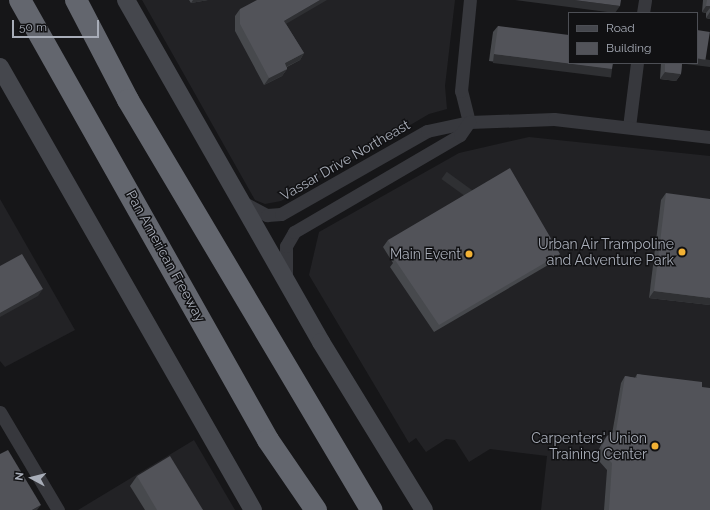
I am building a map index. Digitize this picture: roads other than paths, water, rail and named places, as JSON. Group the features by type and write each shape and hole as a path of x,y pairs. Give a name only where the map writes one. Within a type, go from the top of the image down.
{"highway":[{"name":"Pan American Freeway","path":"20,0 268,440 316,510"},
{"path":"76,0 128,100 371,510"},
{"path":"268,440 298,510"}],"main road":[{"path":"126,0 350,392 424,510"},
{"path":"0,67 253,510"}],"street":[{"path":"286,279 286,246 294,232 460,135 469,122 460,92 470,0"},
{"path":"643,12 645,0"},
{"path":"629,127 637,64"},
{"name":"Vassar Drive Northeast","path":"239,200 257,212 281,214 427,131 469,122 554,118 710,137"},
{"path":"0,412 58,510"}],"place":[{"name":"Urban Air Trampoline and Adventure Park","path":"682,252"},
{"name":"Main Event","path":"469,254"},
{"name":"Carpenters' Union Training Center","path":"655,446"}]}
